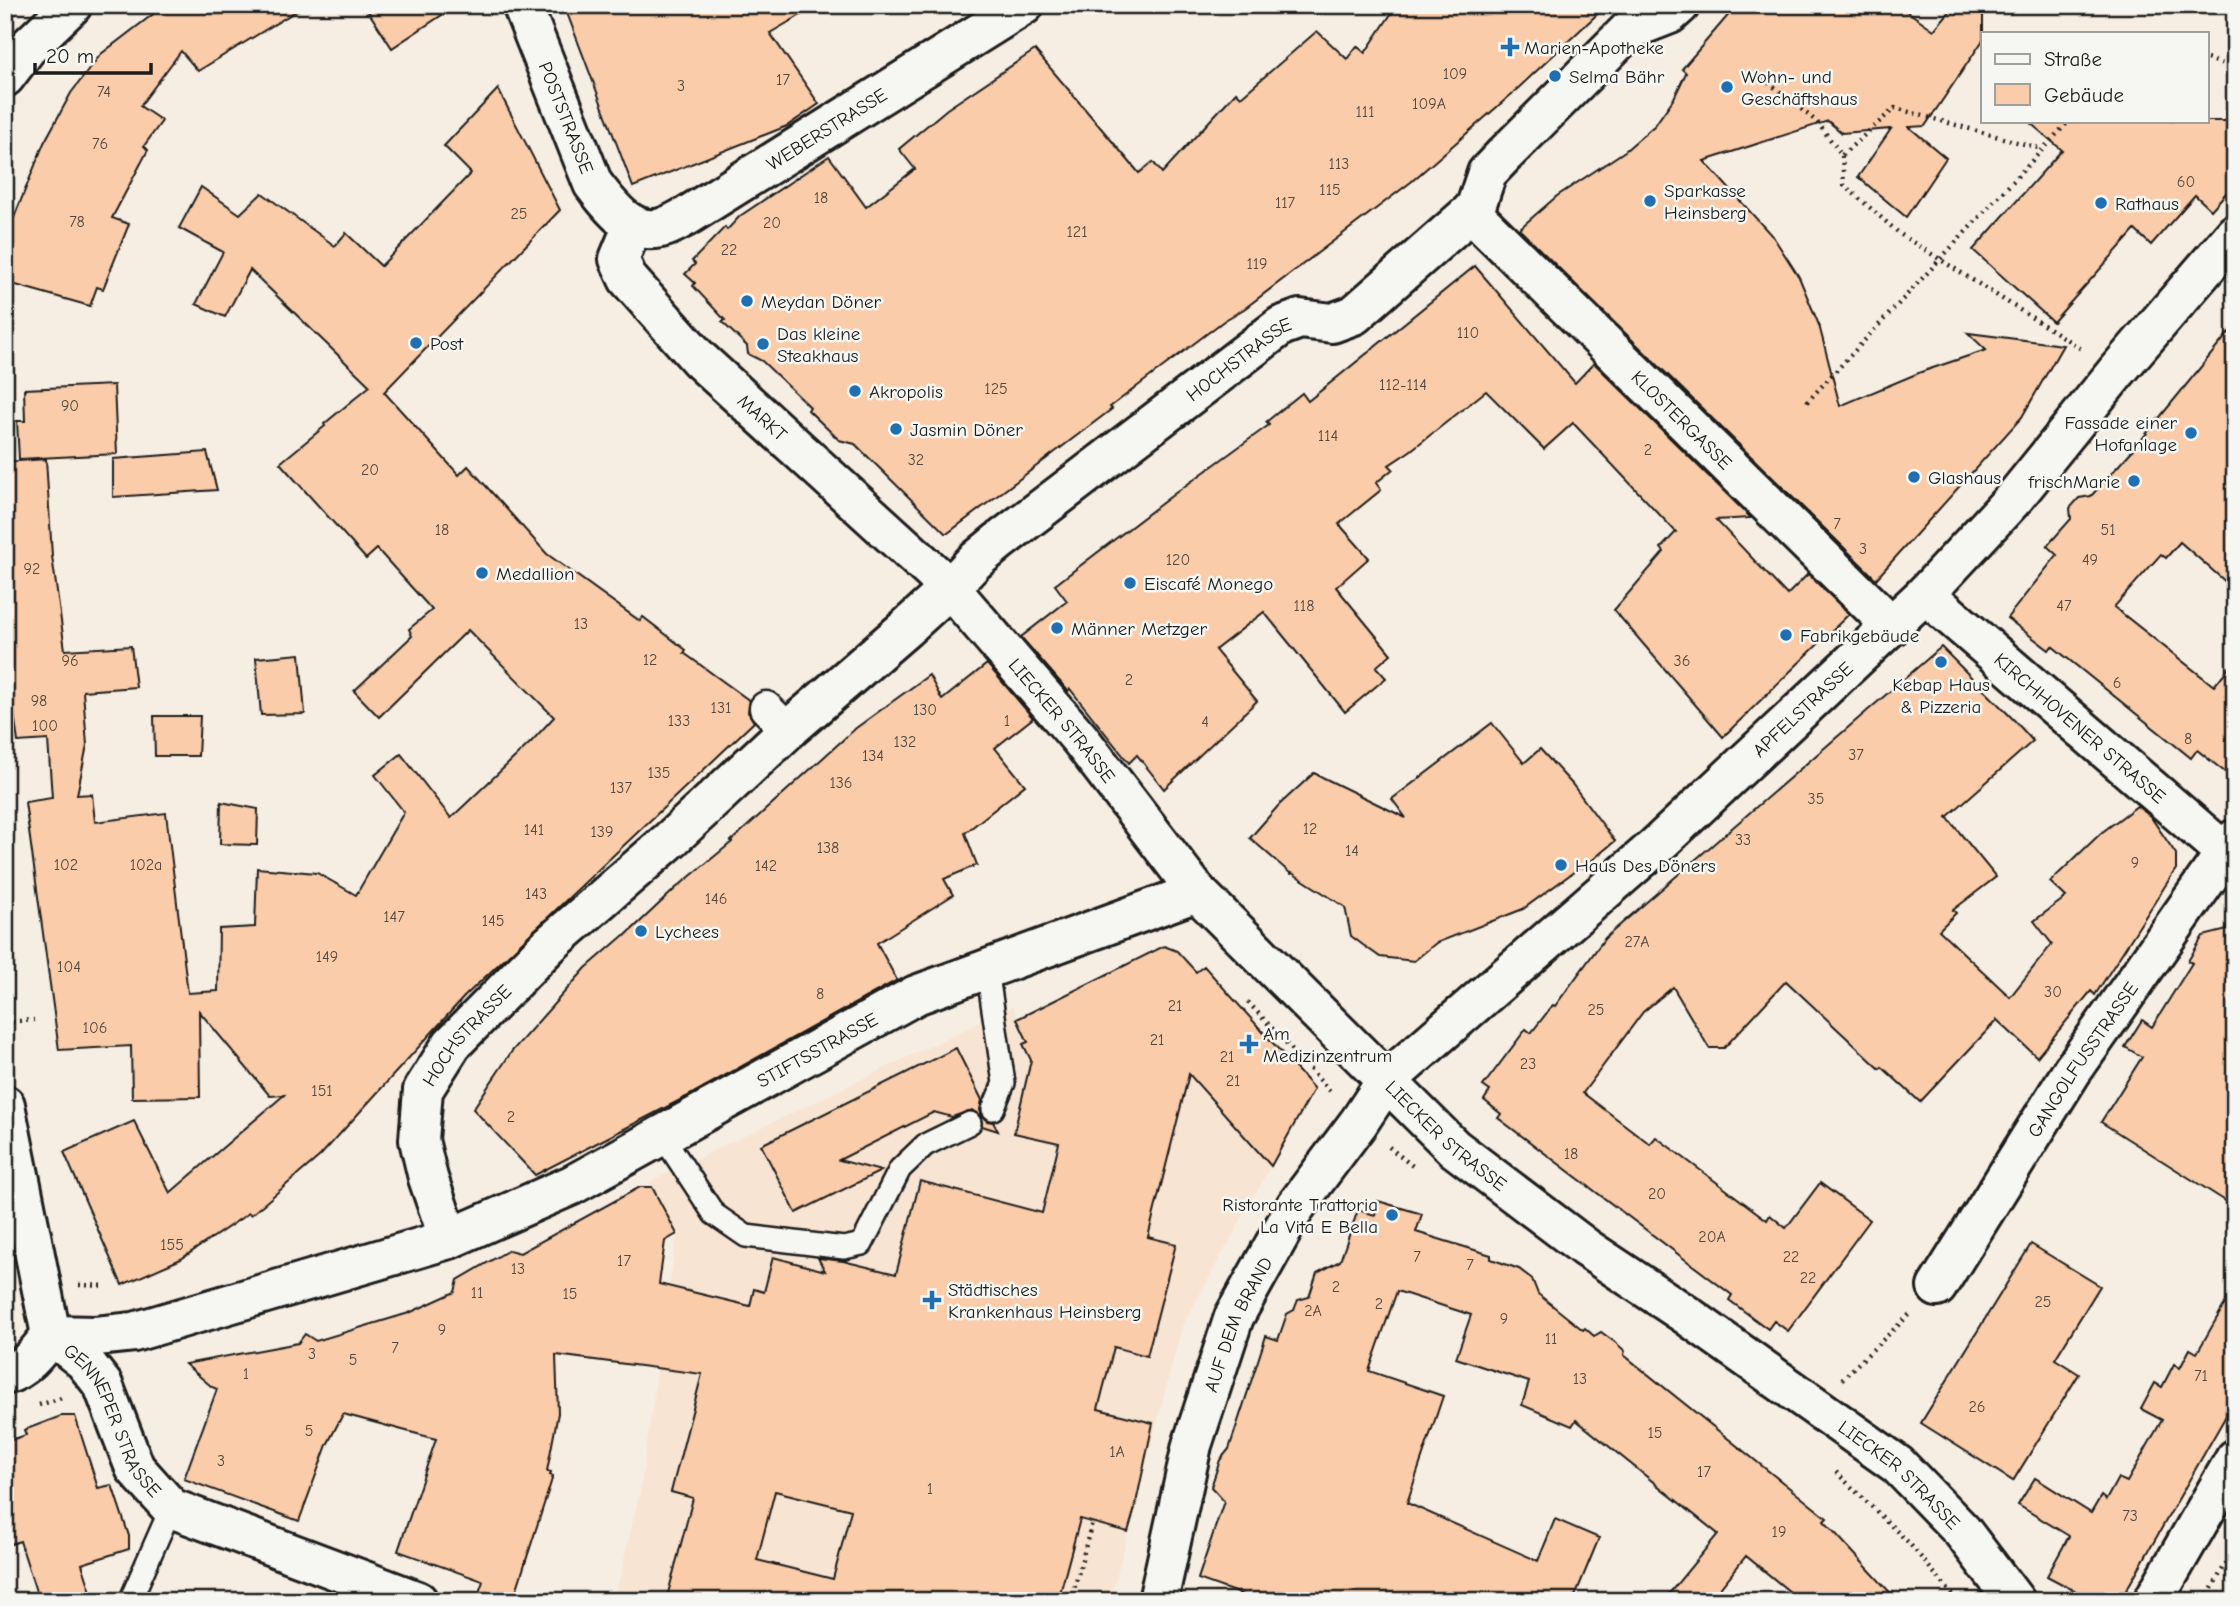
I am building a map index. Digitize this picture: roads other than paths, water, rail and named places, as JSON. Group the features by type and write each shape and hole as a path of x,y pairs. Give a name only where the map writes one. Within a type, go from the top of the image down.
{"street":[{"path":"5,77 27,48 72,5"},
{"name":"POSTSTRASSE","path":"522,5 593,184 606,201 629,222"},
{"name":"WEBERSTRASSE","path":"629,222 646,229 661,228 687,216 1024,5"},
{"name":"HOCHSTRASSE","path":"449,1239 428,1178 419,1140 424,1090 452,1044 550,945 670,840 777,719 950,588 974,562 998,542 1282,326 1300,319 1332,323 1354,315 1471,212 1476,206 1487,173 1629,30 1670,14 1679,5"},
{"name":"KLOSTERGASSE","path":"1471,212 1892,626"},
{"name":"MARKT","path":"629,222 619,258 628,279 699,359 950,588"},
{"name":"APFELSTRASSE","path":"1386,1081 1655,847 1925,594 2015,497 2117,371 2235,234"},
{"name":"LIECKER STRASSE","path":"950,588 1080,739 1197,892 1454,1148 1586,1248 1688,1316 1898,1465 1962,1531 2015,1601"},
{"name":"KIRCHHOVENER STRASSE","path":"1925,594 2231,851"},
{"name":"GANGOLFUSSTRASSE","path":"1937,1287 2072,1070 2231,851"},
{"name":"STIFTSSTRASSE","path":"449,1239 572,1185 916,995 1197,892"},
{"name":"AUF DEM BRAND","path":"1158,1601 1192,1445 1234,1317 1296,1206 1386,1081"},
{"path":"5,1105 51,1335 33,1359 13,1373 5,1375"},
{"path":"51,1335 96,1336 134,1332 449,1239"},
{"name":"GENNEPER STRASSE","path":"51,1335 84,1361 103,1385 135,1468 172,1508 418,1601"},
{"path":"2153,1601 2235,1459"}],"lane":[{"path":"987,969 1004,1083 993,1109"},
{"path":"662,1135 715,1214 746,1236 844,1248 862,1244 900,1169 925,1146 970,1123"},
{"name":"GENNEPER STRASSE","path":"130,1601 172,1508"}],"place":[{"name":"Marien-Apotheke","path":"1510,47"},
{"name":"Selma Bähr","path":"1555,76"},
{"name":"Wohn- und Geschäftshaus","path":"1727,87"},
{"name":"Sparkasse Heinsberg","path":"1650,201"},
{"name":"Rathaus","path":"2101,203"},
{"name":"Meydan Döner","path":"747,301"},
{"name":"Post","path":"416,343"},
{"name":"Das kleine Steakhaus","path":"763,344"},
{"name":"Akropolis","path":"855,391"},
{"name":"Jasmin Döner","path":"896,429"},
{"name":"Fassade einer Hofanlage","path":"2191,433"},
{"name":"Glashaus","path":"1914,477"},
{"name":"frischMarie","path":"2134,481"},
{"name":"Medallion","path":"482,573"},
{"name":"Eiscafé Monego","path":"1130,583"},
{"name":"Männer Metzger","path":"1057,628"},
{"name":"Fabrikgebäude","path":"1786,635"},
{"name":"Kebap Haus & Pizzeria","path":"1941,662"},
{"name":"Haus Des Döners","path":"1561,865"},
{"name":"Lychees","path":"641,931"},
{"name":"Am Medizinzentrum","path":"1249,1044"},
{"name":"Ristorante Trattoria La Vita E Bella","path":"1392,1215"},
{"name":"Städtisches Krankenhaus Heinsberg","path":"932,1300"}]}
